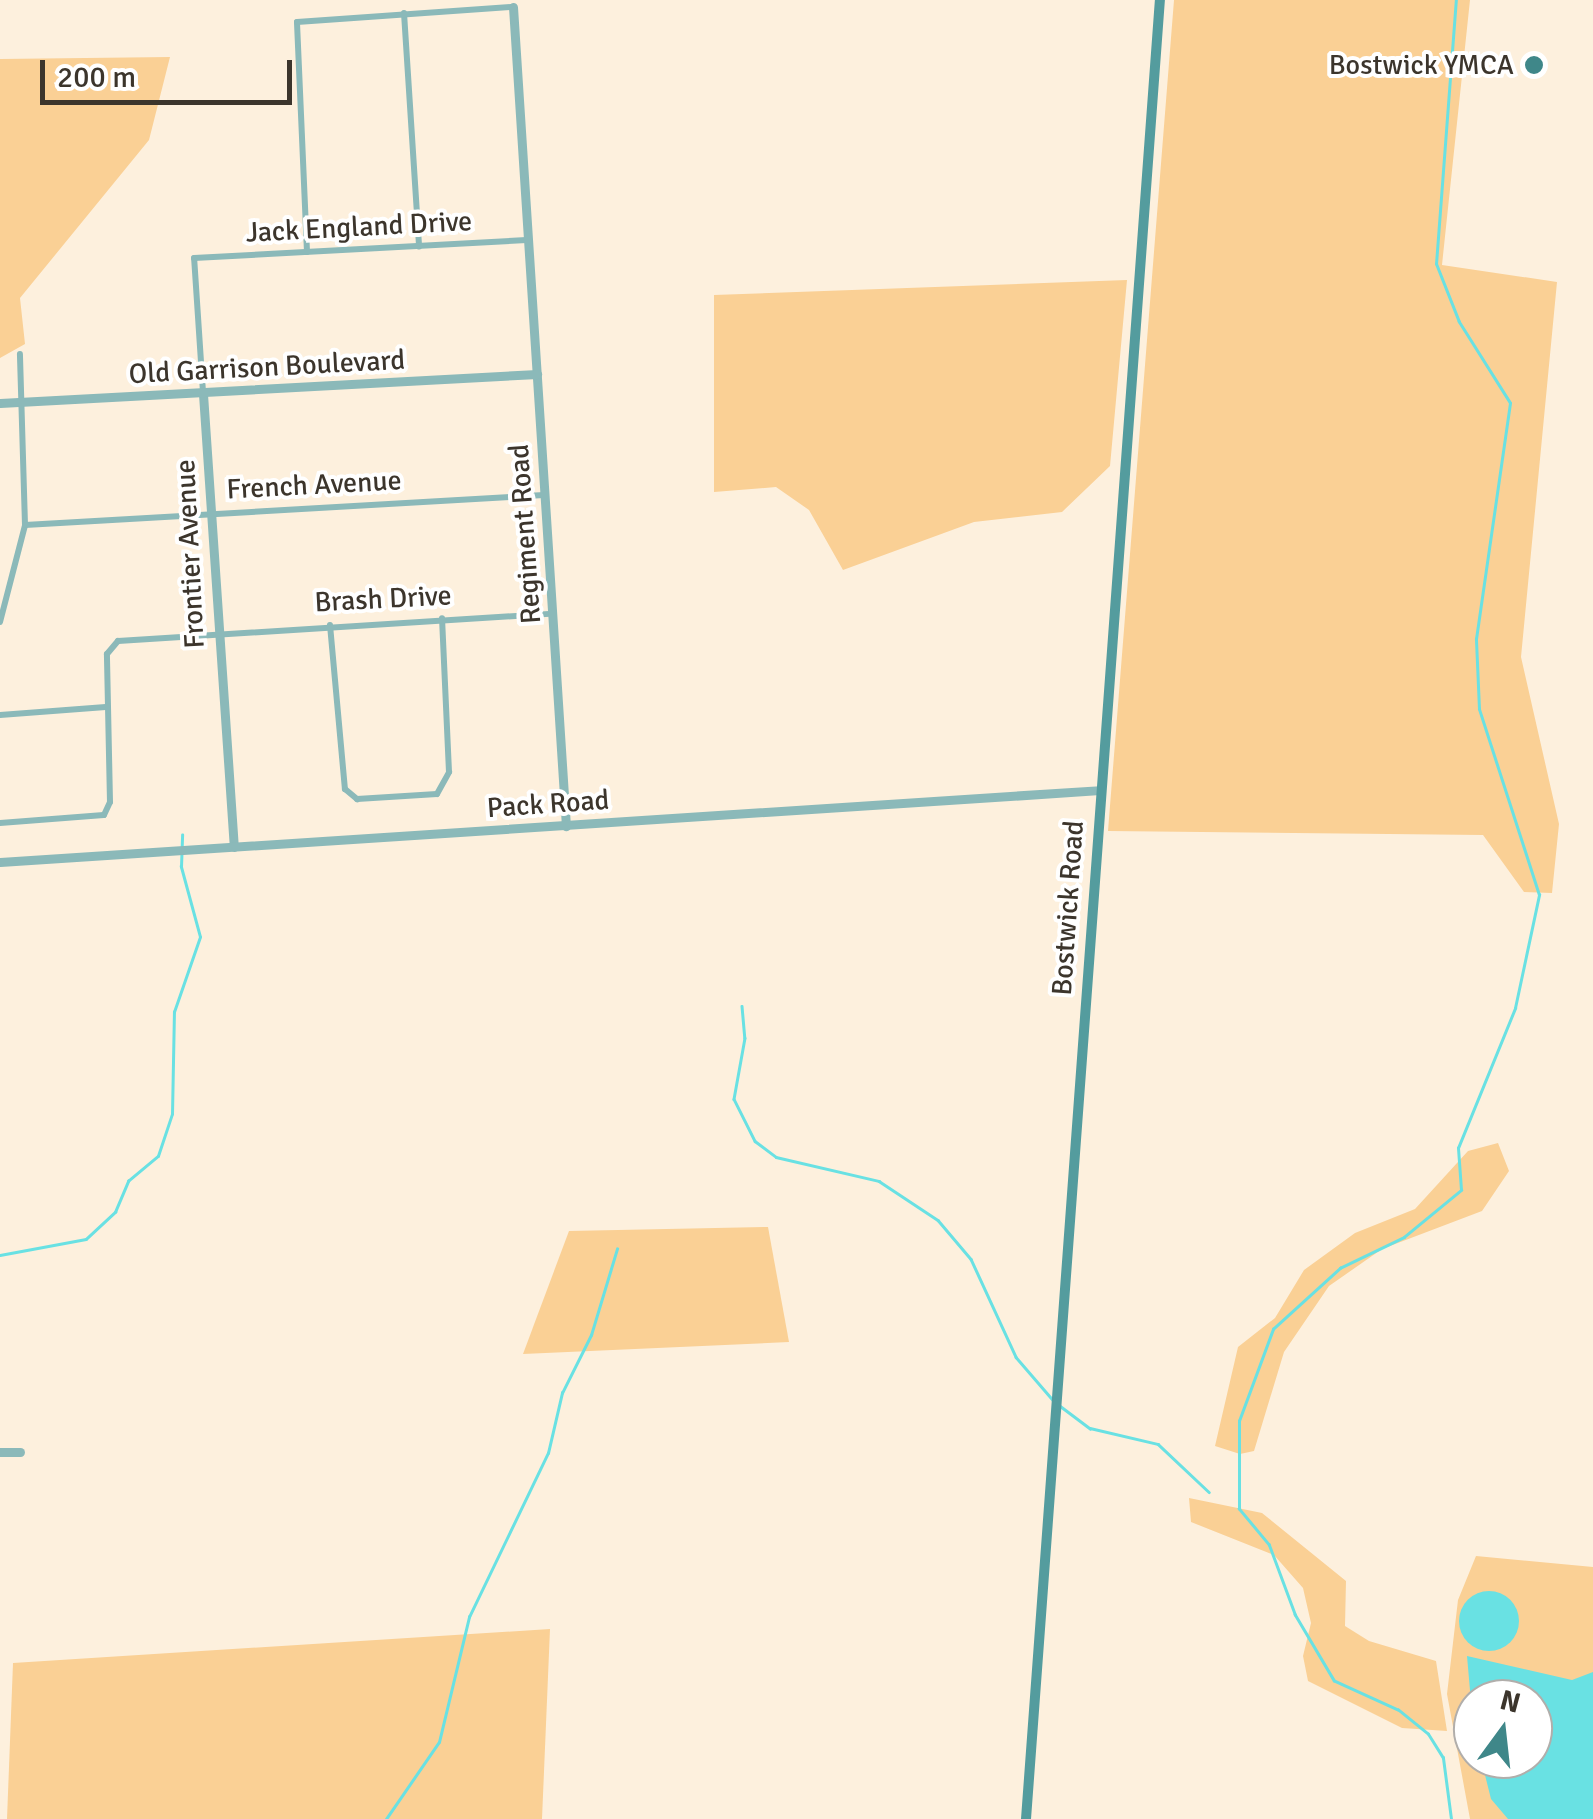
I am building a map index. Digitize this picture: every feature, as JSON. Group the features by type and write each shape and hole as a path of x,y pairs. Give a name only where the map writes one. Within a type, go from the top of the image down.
{"main road":[{"name":"Bostwick Road","path":"1026,1819 1160,0"}],"street":[{"path":"307,252 297,22 513,7"},
{"name":"Regiment Road","path":"513,7 566,826"},
{"path":"404,13 419,246"},
{"name":"Jack England Drive","path":"194,258 527,240"},
{"name":"Frontier Avenue","path":"194,258 216,632 234,847"},
{"path":"0,622 24,525 20,354"},
{"name":"Old Garrison Boulevard","path":"0,403 537,374"},
{"name":"French Avenue","path":"24,525 546,495"},
{"name":"Brash Drive","path":"0,824 104,816 110,802 107,654 118,641 553,614"},
{"path":"330,625 345,789 357,799 437,794 449,772 442,618"},
{"path":"0,716 106,707"},
{"name":"Pack Road","path":"0,862 1100,790"},
{"path":"0,1452 20,1452"}],"shaded area":[{"path":"1174,0 1470,0 1442,265 1557,282 1521,657 1559,824 1552,893 1524,892 1483,835 1108,831"},
{"path":"170,57 149,140 20,298 25,344 0,358 0,59"},
{"path":"1127,280 1110,466 1062,512 974,522 843,570 809,510 776,487 714,492 714,295"},
{"path":"1498,1143 1509,1171 1482,1211 1382,1249 1329,1286 1284,1352 1254,1451 1240,1454 1215,1446 1238,1347 1275,1318 1304,1270 1355,1233 1415,1209 1468,1151"},
{"path":"768,1227 789,1342 523,1354 569,1231"},
{"path":"1189,1498 1262,1513 1346,1581 1345,1626 1369,1641 1436,1661 1447,1731 1402,1728 1308,1681 1303,1656 1311,1623 1303,1588 1274,1555 1191,1522"},
{"path":"1476,1556 1593,1567 1593,1819 1470,1819 1463,1779 1553,1779 1553,1679 1453,1679 1453,1727 1447,1694 1458,1600"},
{"path":"550,1629 542,1819 7,1819 13,1663"}],"water":[{"path":"1489,1591 1510,1600 1519,1621 1510,1642 1489,1651 1468,1642 1459,1621 1468,1600"},
{"path":"1467,1656 1572,1680 1593,1672 1593,1819 1508,1819 1491,1799 1486,1779 1553,1779 1553,1679 1469,1679"}],"waterway":[{"path":"1451,1819 1443,1758 1428,1734 1398,1710 1334,1681 1295,1615 1269,1545 1239,1509 1239,1421 1273,1329 1340,1268 1404,1237 1461,1190 1458,1148 1515,1008 1539,895 1479,709 1476,639 1510,403 1459,322 1436,264 1456,0"},
{"path":"0,1255 86,1239 115,1212 128,1181 158,1156 172,1114 174,1012 200,937 181,867 182,835"},
{"path":"742,1006 745,1038 734,1099 755,1141 776,1157 879,1181 938,1220 971,1259 1016,1357 1053,1400"},
{"path":"386,1819 439,1742 469,1617 548,1453 562,1393 591,1335 617,1249"},
{"path":"1059,1405 1090,1428 1158,1444 1209,1492"}],"place":[{"name":"Bostwick YMCA","path":"1534,65"}]}
